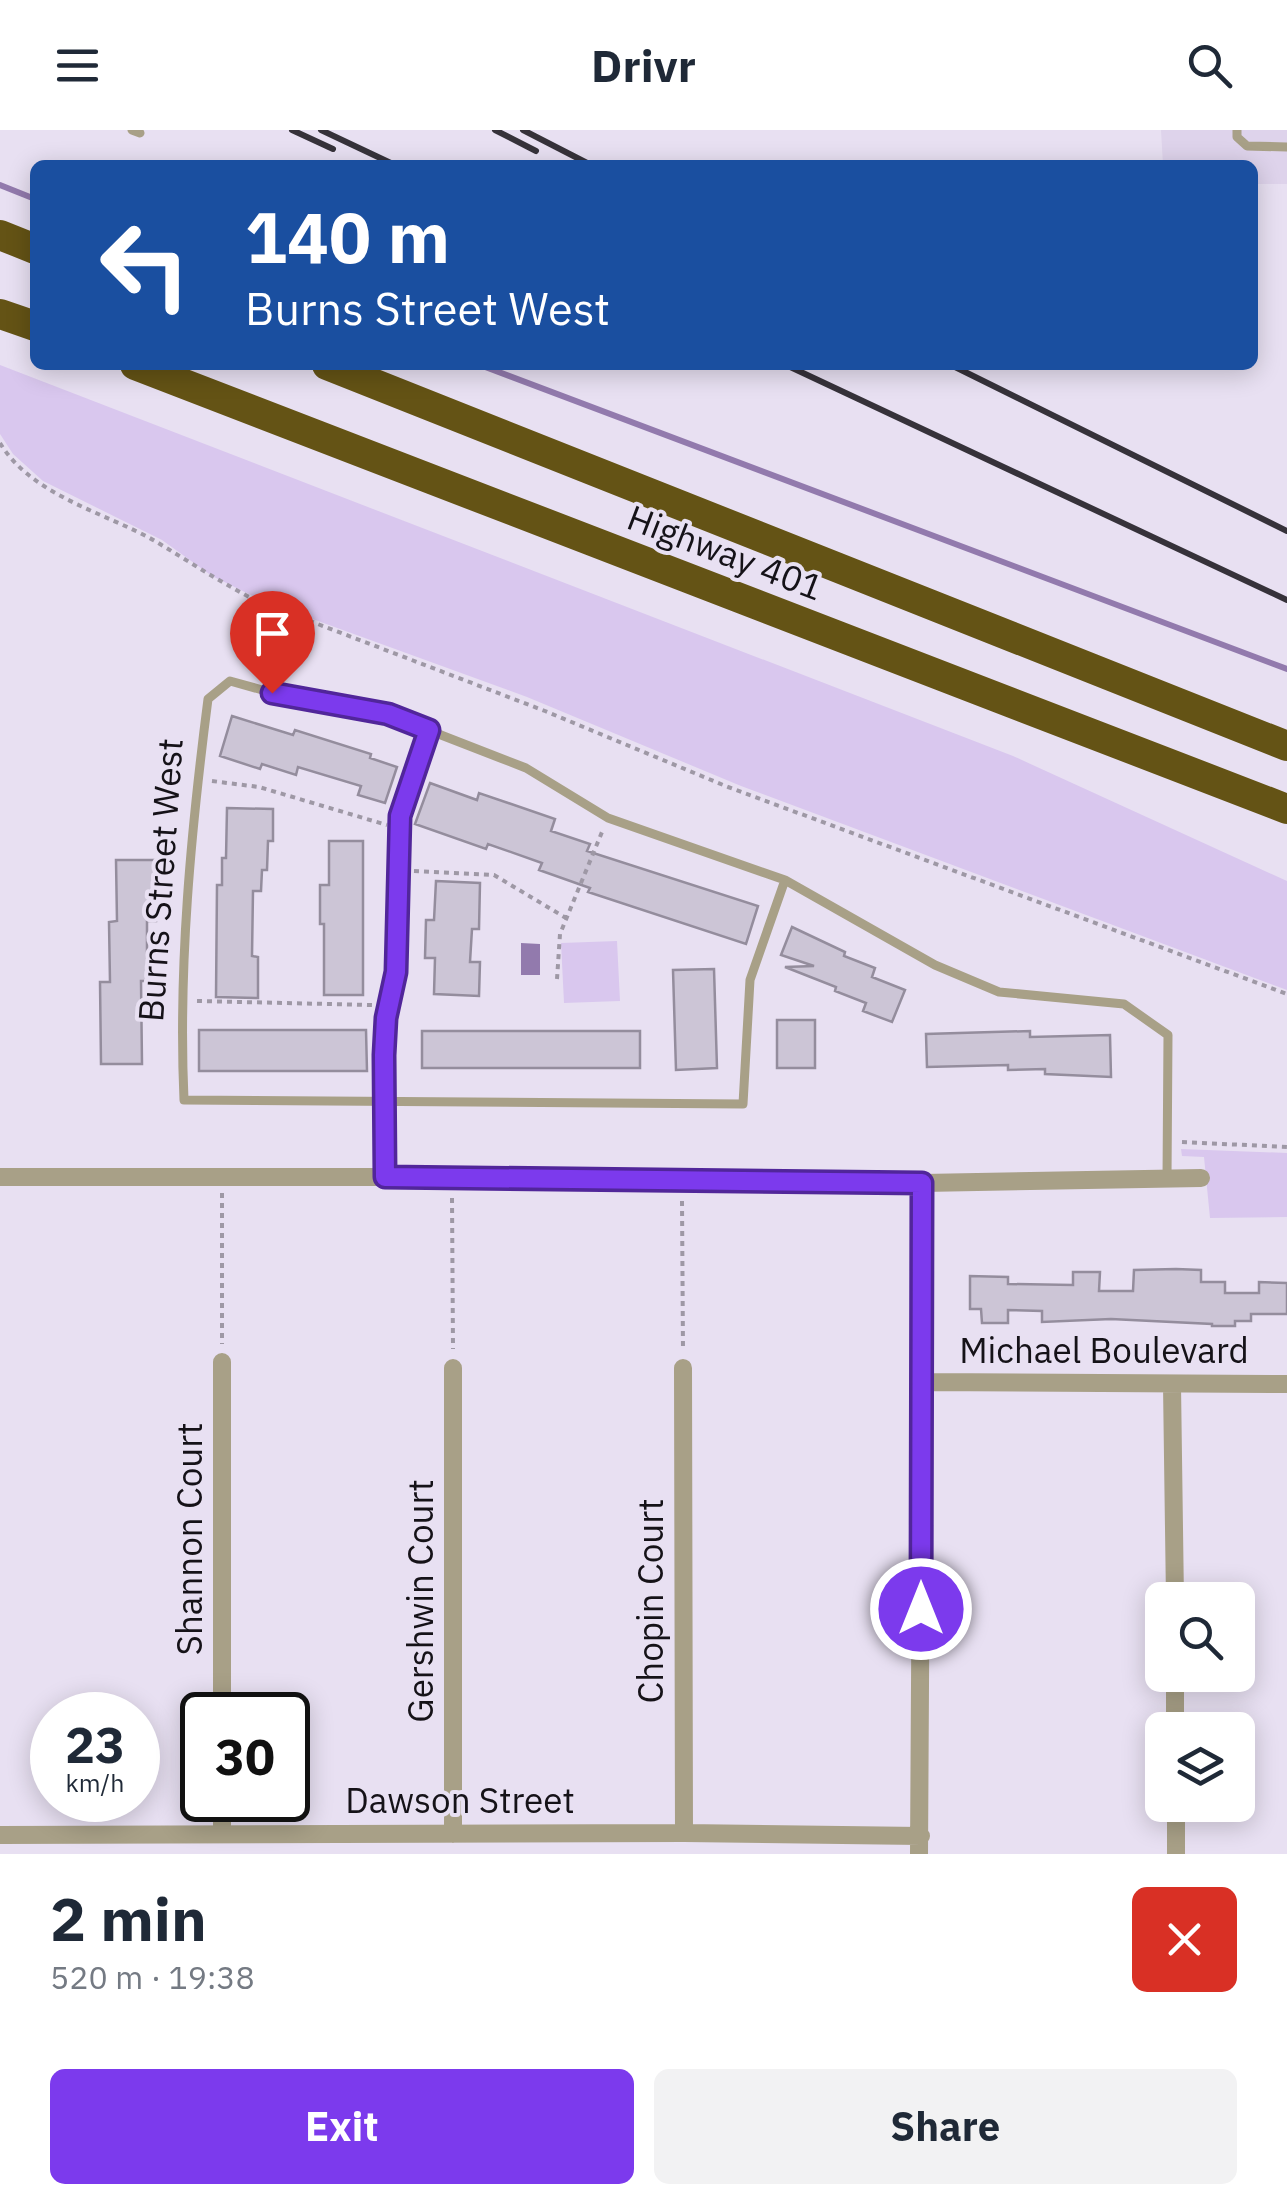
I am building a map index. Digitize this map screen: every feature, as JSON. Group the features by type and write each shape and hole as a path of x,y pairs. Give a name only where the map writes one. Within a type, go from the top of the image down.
{"highway":[{"path":"0,235 30,247"},
{"path":"0,314 30,324"},
{"name":"Highway 401","path":"149,370 1287,809"},
{"name":"Highway 401","path":"340,370 1287,746"}],"street":[{"path":"0,1177 922,1183 1201,1178"},
{"name":"Michael Boulevard","path":"920,1845 922,1183"},
{"name":"Shannon Court","path":"222,1362 222,1692"},
{"name":"Gershwin Court","path":"453,1368 454,1834"},
{"name":"Chopin Court","path":"684,1368 684,1833"},
{"name":"Michael Boulevard","path":"922,1382 1287,1384"},
{"path":"1172,1385 1175,1582"},
{"path":"222,1822 222,1834"},
{"path":"1176,1822 1176,1854"},
{"name":"Dawson Street","path":"0,1835 684,1833 920,1845"}],"lane":[{"path":"1237,130 1247,146 1287,147"},
{"name":"Burns Street West","path":"785,880 750,980 743,1104 184,1100 182,1001 198,779 208,699 230,681 272,693 388,714 526,768 608,818 785,880 935,966 999,992 1124,1004 1168,1034 1167,1178"},
{"path":"385,1177 382,1104 389,1006 396,972 400,827 406,790 429,730"}],"path":[{"path":"0,443 23,470 48,488 152,540 255,600 545,711 728,787 1287,994"},
{"path":"198,779 259,788 400,827"},
{"path":"557,979 560,934 608,818"},
{"path":"399,870 494,875 566,918"},
{"path":"182,1001 389,1006"},
{"path":"1167,1142 1287,1146"},
{"path":"222,1178 222,1362"},
{"path":"452,1178 453,1368"},
{"path":"682,1181 684,1368"}],"shaded area":[{"path":"1161,130 1287,130 1287,184 1258,184 1258,160 1163,160"},
{"path":"0,365 1013,756 1287,881 1287,990 741,786 527,697 263,601 212,576 162,540 43,481 13,454 0,434"},
{"path":"617,941 620,1001 564,1003 561,943"},
{"path":"521,943 540,944 540,975 521,975"},
{"path":"1181,1149 1287,1153 1287,1217 1210,1218 1204,1157 1182,1156"}],"building":[{"path":"232,716 293,735 295,730 371,754 370,758 397,767 385,803 358,795 361,786 298,767 296,775 220,756"},
{"path":"430,783 477,800 479,793 555,819 551,831 590,844 587,851 758,906 746,944 588,892 590,888 539,870 542,863 488,844 486,849 415,824"},
{"path":"227,808 273,809 273,841 268,841 267,870 262,870 261,891 253,891 252,956 258,957 258,998 216,997 217,885 222,885 222,858 226,858"},
{"path":"329,841 363,841 363,995 324,995 320,885 329,885"},
{"path":"116,860 155,860 156,921 147,921 147,981 141,981 142,1064 101,1064 100,982 110,982 109,922 117,921"},
{"path":"436,881 480,883 479,929 472,929 470,962 480,962 479,996 434,994 435,958 425,958 426,920 434,920"},
{"path":"792,927 875,968 872,977 905,990 892,1022 863,1011 866,1003 835,991 836,987 785,967 814,966 781,955"},
{"path":"714,969 717,1068 676,1070 673,970"},
{"path":"777,1020 815,1020 815,1068 777,1068"},
{"path":"199,1030 366,1030 367,1071 199,1071"},
{"path":"422,1031 640,1031 640,1068 422,1068"},
{"path":"1030,1031 1030,1037 1110,1035 1111,1077 1045,1074 1045,1069 1008,1070 1008,1065 927,1067 926,1034"},
{"path":"1134,1270 1201,1270 1201,1282 1225,1282 1225,1293 1259,1293 1259,1282 1287,1283 1287,1314 1251,1314 1251,1321 1235,1321 1235,1326 1212,1326 1111,1319 1042,1322 1042,1311 1008,1310 1008,1323 982,1323 981,1309 970,1309 970,1276 1008,1277 1008,1284 1073,1285 1073,1272 1100,1272 1099,1291 1133,1291"}],"waterway":[{"path":"0,185 30,197"},
{"path":"493,370 1287,669"}],"railway":[{"path":"292,130 333,149"},
{"path":"321,130 384,160"},
{"path":"495,130 536,151"},
{"path":"523,130 581,160"},
{"path":"797,370 1287,600"},
{"path":"961,370 1287,531"}],"route":[{"path":"272,693 388,714 429,730 400,816 396,972 386,1018 384,1055 385,1177 922,1183 921,1609"}]}
